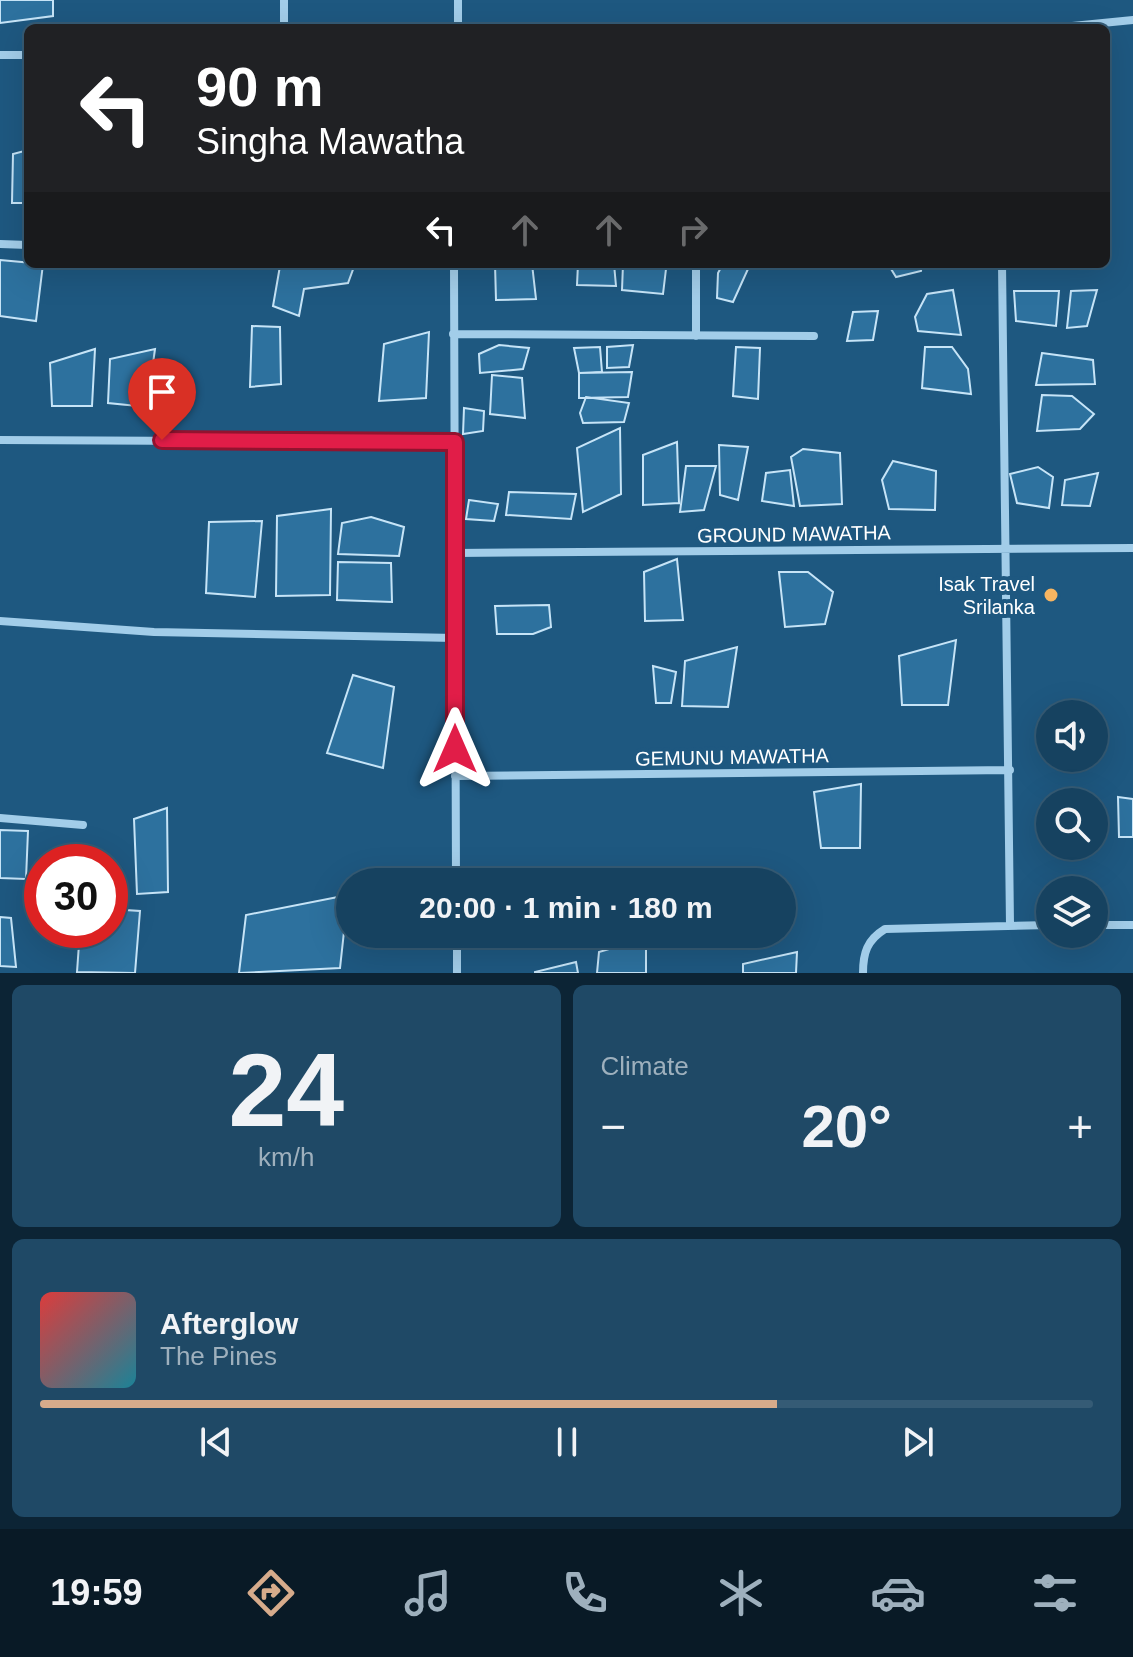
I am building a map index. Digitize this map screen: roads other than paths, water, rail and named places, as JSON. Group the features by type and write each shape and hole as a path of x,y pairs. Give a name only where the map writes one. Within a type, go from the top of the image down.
{"street":[{"path":"284,0 284,24"},
{"path":"458,24 459,1"},
{"path":"1092,24 1133,20"},
{"path":"0,55 24,55"},
{"path":"0,244 24,245"},
{"path":"454,268 456,868"},
{"path":"696,268 696,336"},
{"path":"1002,268 1010,925"},
{"path":"453,334 814,336"},
{"path":"0,440 455,442"},
{"name":"GROUND MAWATHA","path":"455,553 1133,548"},
{"path":"0,621 154,632 455,638"},
{"name":"GEMUNU MAWATHA","path":"455,776 1010,770"},
{"path":"0,818 83,825"},
{"path":"863,973 863,957 872,937 885,929 1036,925"},
{"path":"1108,925 1133,925"},
{"path":"457,948 457,973"}],"place":[{"name":"Isak Travel Srilanka","path":"1051,595"}]}
